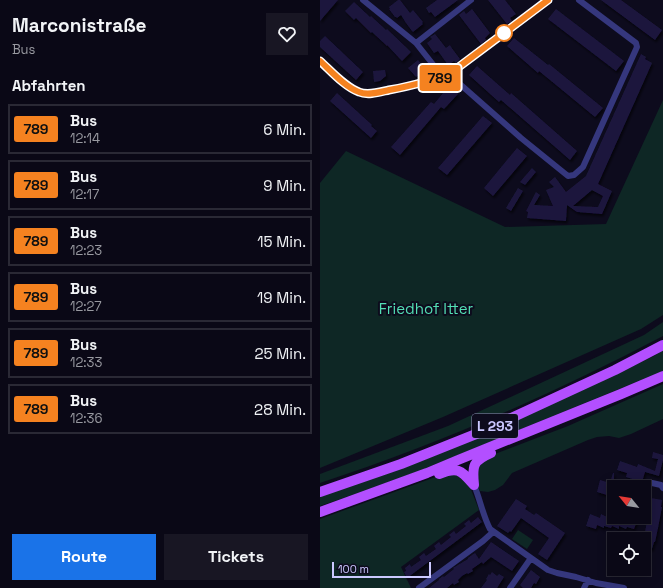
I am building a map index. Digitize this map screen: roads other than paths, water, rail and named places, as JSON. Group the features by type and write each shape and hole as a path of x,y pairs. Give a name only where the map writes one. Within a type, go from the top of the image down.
{"main road":[{"name":"L 293","path":"320,492 401,464 481,432 615,370 663,345"},
{"name":"L 293","path":"320,512 427,473 663,376"},
{"path":"474,485 473,469 476,462 481,457 497,450 506,440"},
{"path":"427,473 435,475 450,470 459,471 474,485"}],"street":[{"path":"363,0 416,43 439,72 453,78 498,118 568,176 574,176 583,167 637,47 636,43 579,0"},
{"path":"416,43 471,0"},
{"path":"320,61 352,89 361,93 372,94 411,86 452,72 548,0"},
{"path":"652,483 661,485 663,488"},
{"path":"474,485 488,525 493,532 552,571 596,583 624,588"},
{"path":"420,588 493,532"},
{"path":"510,588 531,558"},
{"path":"584,588 588,580"}],"park label":[{"name":"Friedhof Itter","path":"426,308"}]}
